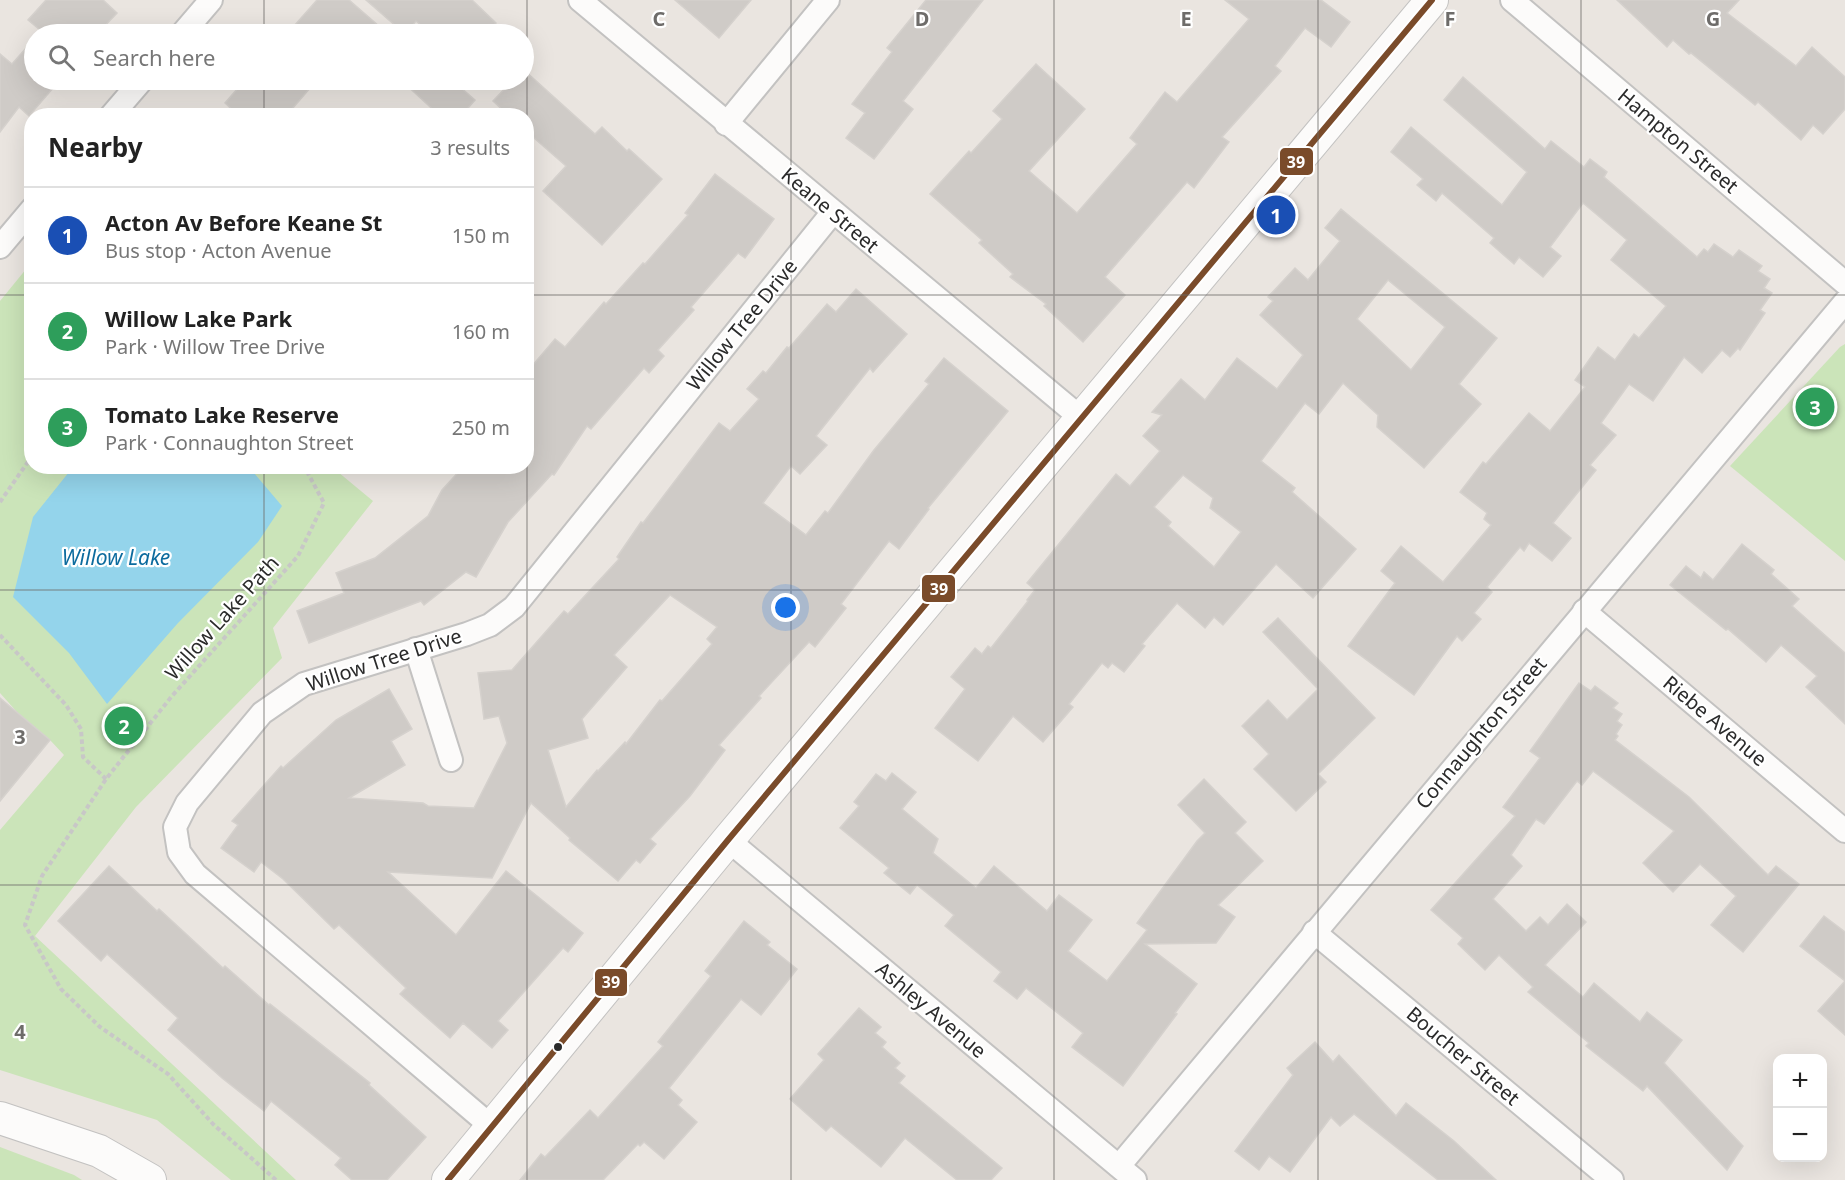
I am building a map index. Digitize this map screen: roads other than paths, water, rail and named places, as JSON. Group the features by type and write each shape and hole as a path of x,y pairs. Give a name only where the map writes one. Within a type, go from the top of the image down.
{"street":[{"path":"191,24 212,0"},
{"name":"Keane Street","path":"580,0 1081,418"},
{"path":"726,124 828,0"},
{"path":"448,1180 728,840 1432,0"},
{"name":"Hampton Street","path":"1512,0 1845,283"},
{"path":"118,108 133,90"},
{"name":"Willow Tree Drive","path":"492,1127 195,874 179,852 176,827 187,803 262,713 304,684 490,625 514,607 833,212"},
{"path":"0,247 24,218"},
{"name":"Connaughton Street","path":"1127,1173 1314,932 1845,302"},
{"name":"Riebe Avenue","path":"1584,611 1845,831"},
{"path":"416,650 451,760"},
{"name":"Ashley Avenue","path":"728,840 1127,1173"},
{"name":"Boucher Street","path":"1314,932 1612,1180"},
{"path":"0,1118 99,1150 150,1180"}],"water":[{"name":"Willow Lake","path":"67,474 255,474 282,506 258,542 178,623 107,704 69,653 13,597 33,517"}],"place":[{"name":"Acton Av Before Keane St","path":"1276,215"},
{"name":"Tomato Lake Reserve","path":"1815,407"},
{"name":"Willow Lake Park","path":"124,726"}]}
